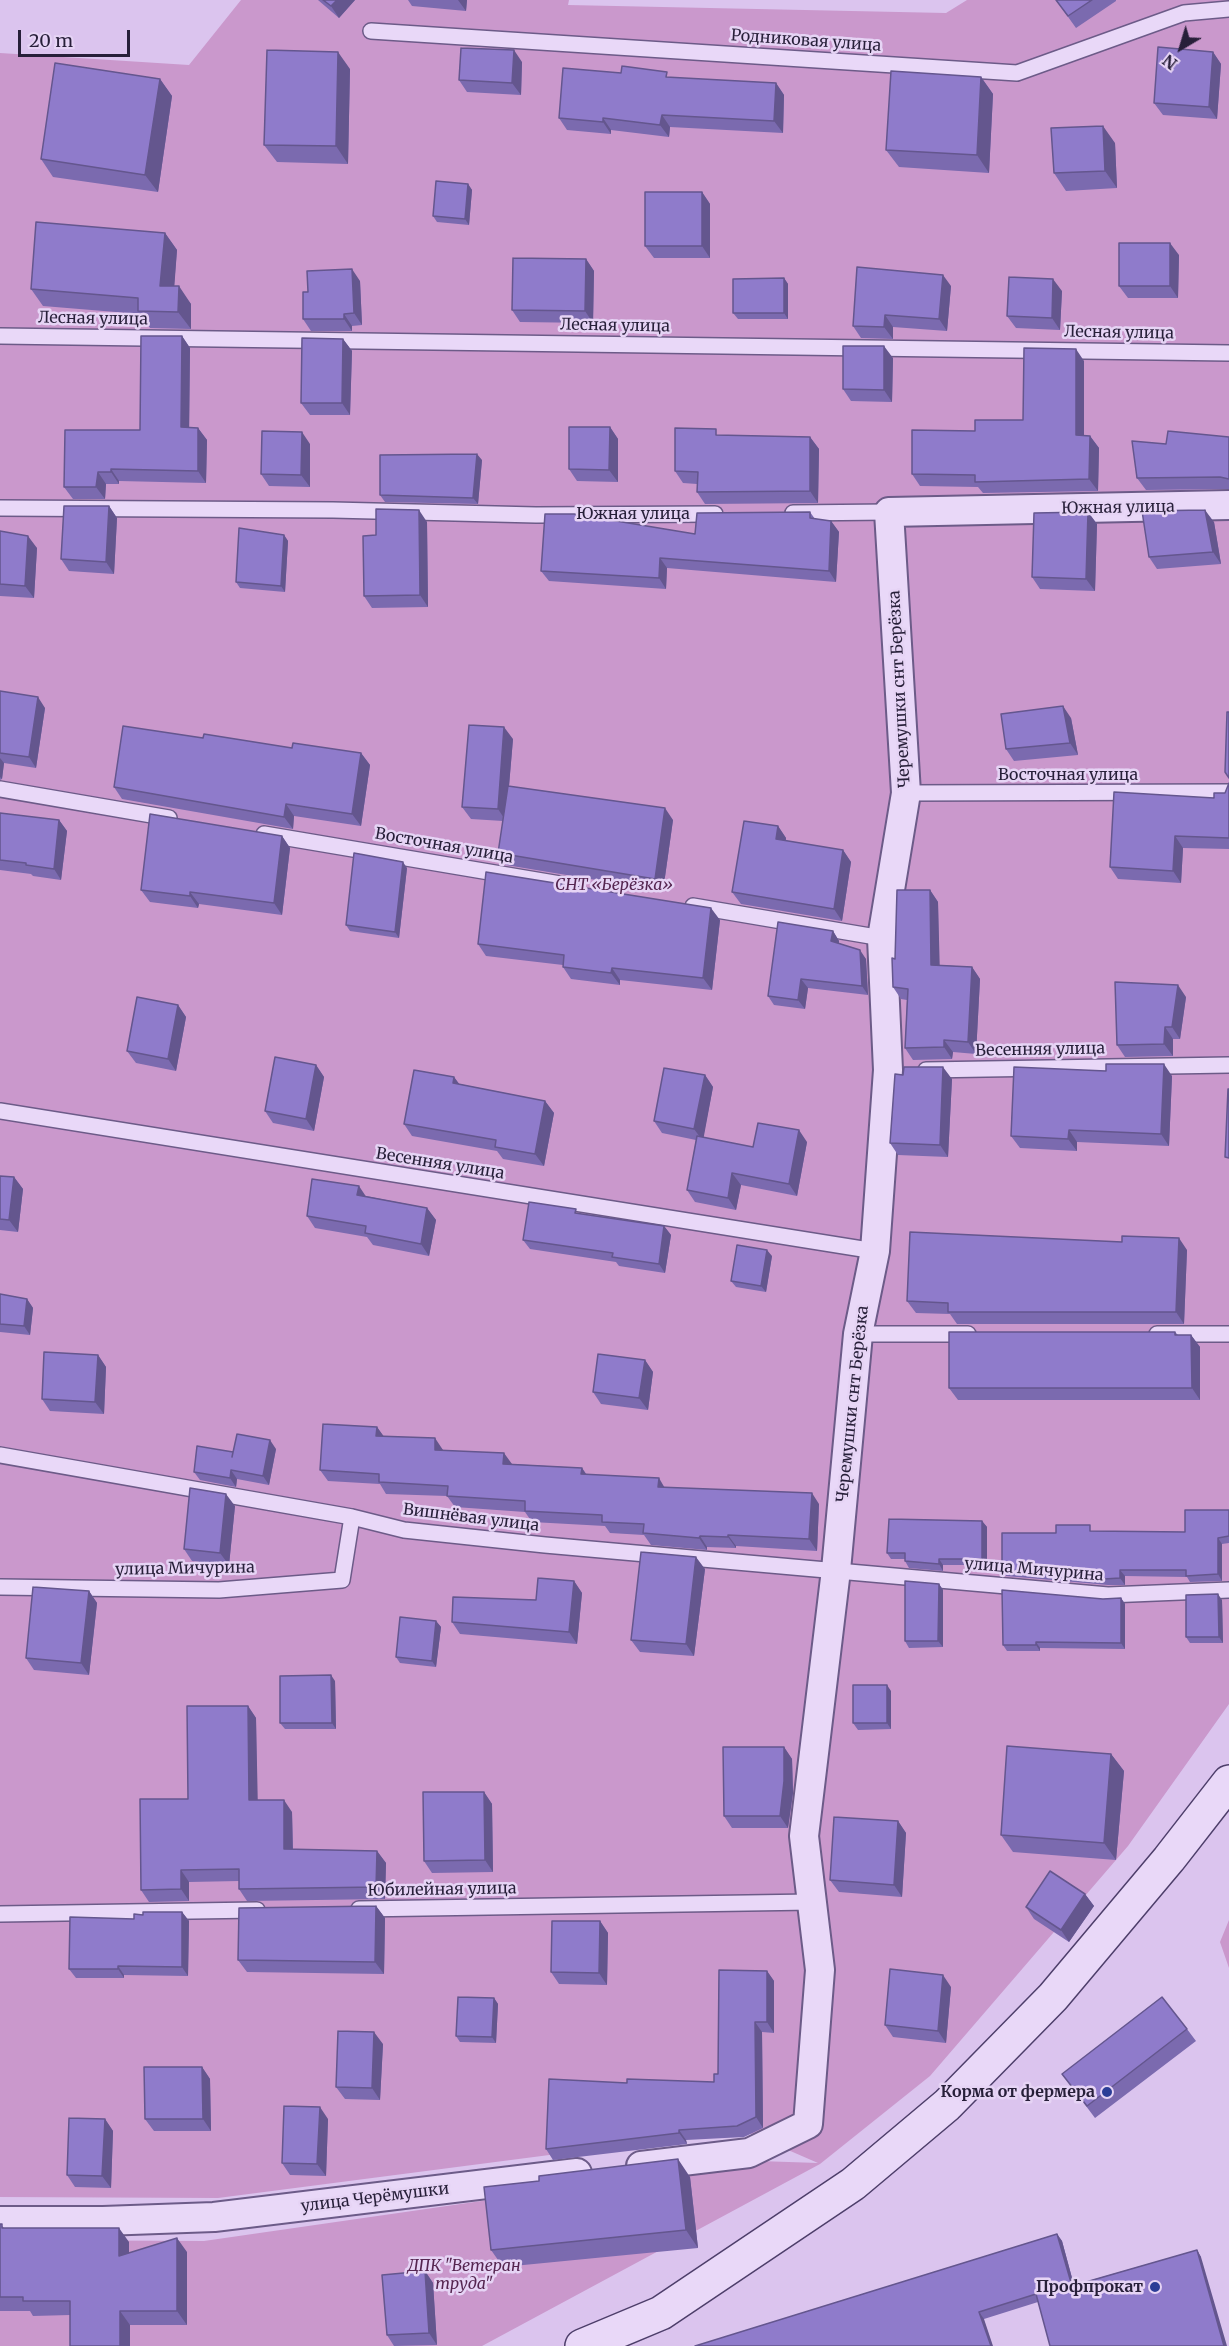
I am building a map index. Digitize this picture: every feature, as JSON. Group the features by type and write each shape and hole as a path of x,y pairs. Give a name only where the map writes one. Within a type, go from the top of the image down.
{"street":[{"name":"Южная улица","path":"889,512 1229,505"},
{"name":"Черемушки снт Берёзка","path":"749,2153 808,2124 820,1970 804,1836 836,1570 858,1334 875,1251 900,1070 882,938 906,793 889,512"},
{"path":"582,2346 661,2313 853,2184 947,2105 1053,1996 1169,1859 1229,1782"},
{"name":"улица Черёмушки","path":"0,2220 103,2221 214,2217 749,2153"}],"lane":[{"name":"Родниковая улица","path":"371,31 1017,73 1184,13 1229,9"},
{"name":"Лесная улица","path":"0,336 1229,353"},
{"name":"Южная улица","path":"0,508 333,510 536,515 736,513"},
{"name":"Южная улица","path":"783,513 889,512"},
{"path":"0,789 188,821"},
{"name":"Восточная улица","path":"906,793 1229,792"},
{"name":"Восточная улица","path":"247,831 588,889"},
{"path":"682,904 882,938"},
{"name":"Весенняя улица","path":"900,1070 1229,1065"},
{"name":"Весенняя улица","path":"0,1111 875,1251"},
{"path":"858,1334 978,1334"},
{"path":"1145,1334 1229,1334"},
{"name":"Вишнёвая улица","path":"0,1455 352,1517 416,1532 836,1570"},
{"name":"улица Мичурина","path":"0,1587 219,1590 342,1580 352,1517"},
{"name":"улица Мичурина","path":"836,1570 1108,1595 1229,1590"},
{"name":"Юбилейная улица","path":"346,1909 812,1902"},
{"path":"0,1914 275,1910"}],"green space":[{"name":"СНТ «Берёзка»","path":"241,0 569,0 568,5 946,13 967,0 1229,0 1229,1704 1128,1846 930,2076 820,2164 482,2346 0,2346 0,2240 204,2241 759,2161 818,2163 742,2130 218,2198 0,2197 0,53 189,65"},
{"path":"1229,1920 1229,1968 1220,1942"}],"building":[{"path":"323,0 337,0 331,6"},
{"path":"1056,0 1092,0 1068,16"},
{"path":"1158,47 1213,52 1209,107 1154,103"},
{"path":"461,48 514,50 512,83 459,80"},
{"path":"267,50 338,52 336,146 264,145"},
{"path":"55,63 160,79 145,175 41,159"},
{"path":"622,66 667,72 666,77 776,83 774,121 662,115 660,125 603,118 603,122 559,118 563,68 621,73"},
{"path":"891,71 981,77 977,155 886,150"},
{"path":"1103,126 1105,171 1054,173 1051,128"},
{"path":"436,181 468,184 465,219 433,216"},
{"path":"645,192 702,192 702,246 645,246"},
{"path":"36,222 165,233 160,286 179,286 178,312 138,311 138,298 31,289"},
{"path":"1119,243 1170,243 1170,286 1119,286"},
{"path":"513,258 586,259 585,311 512,310"},
{"path":"857,267 943,275 939,319 885,315 884,327 853,326"},
{"path":"352,269 354,313 344,314 344,319 303,319 303,292 308,292 307,271"},
{"path":"1009,277 1053,279 1052,318 1007,316"},
{"path":"784,278 784,313 733,313 733,279"},
{"path":"141,336 182,336 181,427 198,428 198,471 111,469 111,472 98,472 96,487 64,487 65,430 140,430"},
{"path":"302,338 343,339 342,403 301,403"},
{"path":"843,346 884,346 884,390 843,389"},
{"path":"1024,348 1076,349 1076,435 1090,436 1089,479 975,482 975,475 912,474 912,430 975,431 975,420 1023,420"},
{"path":"569,427 610,427 609,470 569,469"},
{"path":"675,428 716,429 716,435 810,437 810,491 697,492 698,472 675,471"},
{"path":"262,431 302,432 301,475 261,474"},
{"path":"1168,431 1229,437 1229,479 1220,477 1137,478 1132,441 1166,444"},
{"path":"477,454 473,498 380,495 380,455"},
{"path":"64,506 109,506 106,562 61,559"},
{"path":"376,509 419,510 420,595 364,596 363,536 376,535"},
{"path":"1205,510 1213,552 1149,557 1142,511"},
{"path":"810,512 810,518 831,521 829,571 660,558 659,578 541,571 545,514 574,514 695,534 697,513"},
{"path":"1088,512 1086,579 1032,577 1034,513"},
{"path":"239,528 284,535 281,586 236,582"},
{"path":"0,531 28,536 25,586 0,584"},
{"path":"0,691 38,697 29,757 0,753"},
{"path":"1063,706 1070,743 1006,749 1001,714"},
{"path":"1227,712 1229,712 1229,778 1225,772"},
{"path":"469,725 504,727 498,809 462,807"},
{"path":"123,726 203,738 204,734 292,748 293,743 361,753 352,814 286,804 284,817 114,787"},
{"path":"1229,783 1229,838 1175,836 1173,871 1110,867 1114,792 1214,798 1214,793 1225,793"},
{"path":"508,786 665,808 655,879 498,853"},
{"path":"0,813 59,820 54,869 0,860"},
{"path":"150,814 282,836 274,903 190,892 190,896 141,890"},
{"path":"744,821 778,826 776,839 843,850 834,909 732,892"},
{"path":"354,853 403,862 395,932 346,925"},
{"path":"486,872 711,908 703,978 612,968 611,973 563,967 564,955 478,944"},
{"path":"897,890 930,890 931,965 972,967 968,1042 944,1040 944,1047 905,1048 908,989 893,987 892,958 895,959"},
{"path":"778,922 833,931 831,941 860,950 862,986 801,979 798,1000 768,996"},
{"path":"1115,982 1178,985 1172,1027 1165,1027 1164,1044 1117,1045"},
{"path":"137,997 178,1005 168,1059 127,1051"},
{"path":"275,1057 316,1065 306,1119 265,1111"},
{"path":"1106,1064 1164,1064 1161,1134 1069,1130 1068,1139 1011,1136 1014,1067 1106,1071"},
{"path":"904,1067 943,1067 940,1145 890,1143 895,1074 903,1075"},
{"path":"664,1068 705,1075 694,1129 654,1121"},
{"path":"414,1070 454,1077 453,1083 545,1101 535,1154 495,1147 496,1140 404,1124"},
{"path":"1229,1089 1229,1158 1225,1157"},
{"path":"758,1123 799,1130 789,1184 732,1173 728,1198 687,1190 697,1136 753,1147"},
{"path":"0,1176 14,1177 9,1220 0,1219"},
{"path":"312,1179 359,1186 357,1195 427,1208 421,1244 365,1233 366,1226 307,1216"},
{"path":"529,1202 576,1209 575,1213 664,1226 659,1264 612,1257 613,1253 523,1240"},
{"path":"910,1232 1122,1242 1122,1236 1179,1238 1176,1312 948,1312 948,1303 907,1301"},
{"path":"737,1245 767,1250 761,1286 731,1281"},
{"path":"0,1294 27,1299 24,1326 0,1324"},
{"path":"949,1332 1175,1332 1175,1335 1191,1335 1192,1388 949,1388"},
{"path":"44,1352 98,1355 95,1402 42,1399"},
{"path":"598,1354 645,1360 639,1398 593,1392"},
{"path":"323,1424 377,1427 376,1436 435,1438 435,1450 504,1453 503,1464 582,1468 581,1474 659,1478 658,1487 812,1493 809,1539 728,1535 728,1537 700,1536 699,1538 643,1533 644,1524 602,1522 602,1515 525,1511 525,1501 447,1496 448,1486 379,1482 379,1474 320,1470"},
{"path":"237,1434 270,1440 263,1476 231,1470 230,1478 194,1472 197,1446 233,1452 232,1457"},
{"path":"190,1488 226,1494 220,1553 184,1549"},
{"path":"1185,1510 1229,1510 1229,1536 1218,1538 1218,1574 1186,1576 1186,1570 1120,1570 1120,1578 1104,1579 1002,1570 1002,1533 1056,1533 1056,1525 1090,1525 1090,1531 1185,1532"},
{"path":"889,1519 982,1521 982,1559 939,1559 939,1564 905,1561 905,1553 887,1553"},
{"path":"641,1552 696,1557 686,1644 631,1640"},
{"path":"538,1578 574,1581 569,1632 452,1622 453,1597 536,1600"},
{"path":"905,1581 939,1584 938,1641 905,1641"},
{"path":"33,1587 89,1591 81,1663 26,1658"},
{"path":"1002,1590 1103,1599 1121,1598 1121,1643 1036,1642 1036,1645 1003,1645"},
{"path":"1218,1594 1219,1637 1186,1637 1186,1595"},
{"path":"400,1617 436,1621 432,1661 396,1657"},
{"path":"331,1675 332,1723 280,1723 280,1676"},
{"path":"853,1685 887,1685 887,1723 853,1723"},
{"path":"187,1706 248,1706 249,1800 284,1800 284,1849 377,1851 376,1887 239,1889 239,1869 181,1870 181,1889 141,1890 140,1799 188,1799"},
{"path":"1007,1746 1111,1754 1104,1843 1001,1835"},
{"path":"723,1747 784,1747 784,1781 780,1816 724,1816"},
{"path":"423,1792 484,1792 485,1860 424,1861"},
{"path":"834,1817 898,1821 894,1885 830,1880"},
{"path":"1050,1871 1085,1894 1061,1930 1026,1907"},
{"path":"376,1906 375,1962 238,1960 239,1908"},
{"path":"143,1912 182,1912 182,1967 118,1966 118,1969 69,1969 70,1917 134,1919 134,1914 143,1915"},
{"path":"552,1921 600,1921 599,1973 551,1972"},
{"path":"890,1969 943,1975 938,2031 885,2025"},
{"path":"719,1970 767,1971 767,2022 755,2022 756,2117 737,2126 679,2130 679,2133 546,2149 549,2079 627,2083 627,2079 714,2082 714,2074 718,2074"},
{"path":"458,1997 494,1998 492,2037 456,2036"},
{"path":"1162,1997 1187,2029 1087,2106 1062,2074"},
{"path":"338,2031 374,2032 372,2088 336,2087"},
{"path":"144,2067 202,2067 203,2119 145,2119"},
{"path":"284,2106 320,2107 317,2164 282,2163"},
{"path":"69,2118 105,2119 102,2176 67,2175"},
{"path":"678,2159 686,2230 491,2250 484,2187 539,2181 539,2176"},
{"path":"0,2224 2,2228 119,2228 119,2256 177,2238 177,2311 120,2311 120,2346 70,2346 70,2301 23,2301 23,2297 0,2297"},
{"path":"1057,2234 1072,2286 1197,2250 1224,2346 1050,2346 1036,2294 979,2312 991,2346 695,2346"},
{"path":"425,2271 429,2333 387,2335 382,2275"}],"place":[{"name":"Корма от фермера","path":"1107,2092"},
{"name":"Профпрокат","path":"1155,2287"}],"park label":[{"name":"ДПК \"Ветеран труда\"","path":"464,2275"}]}
